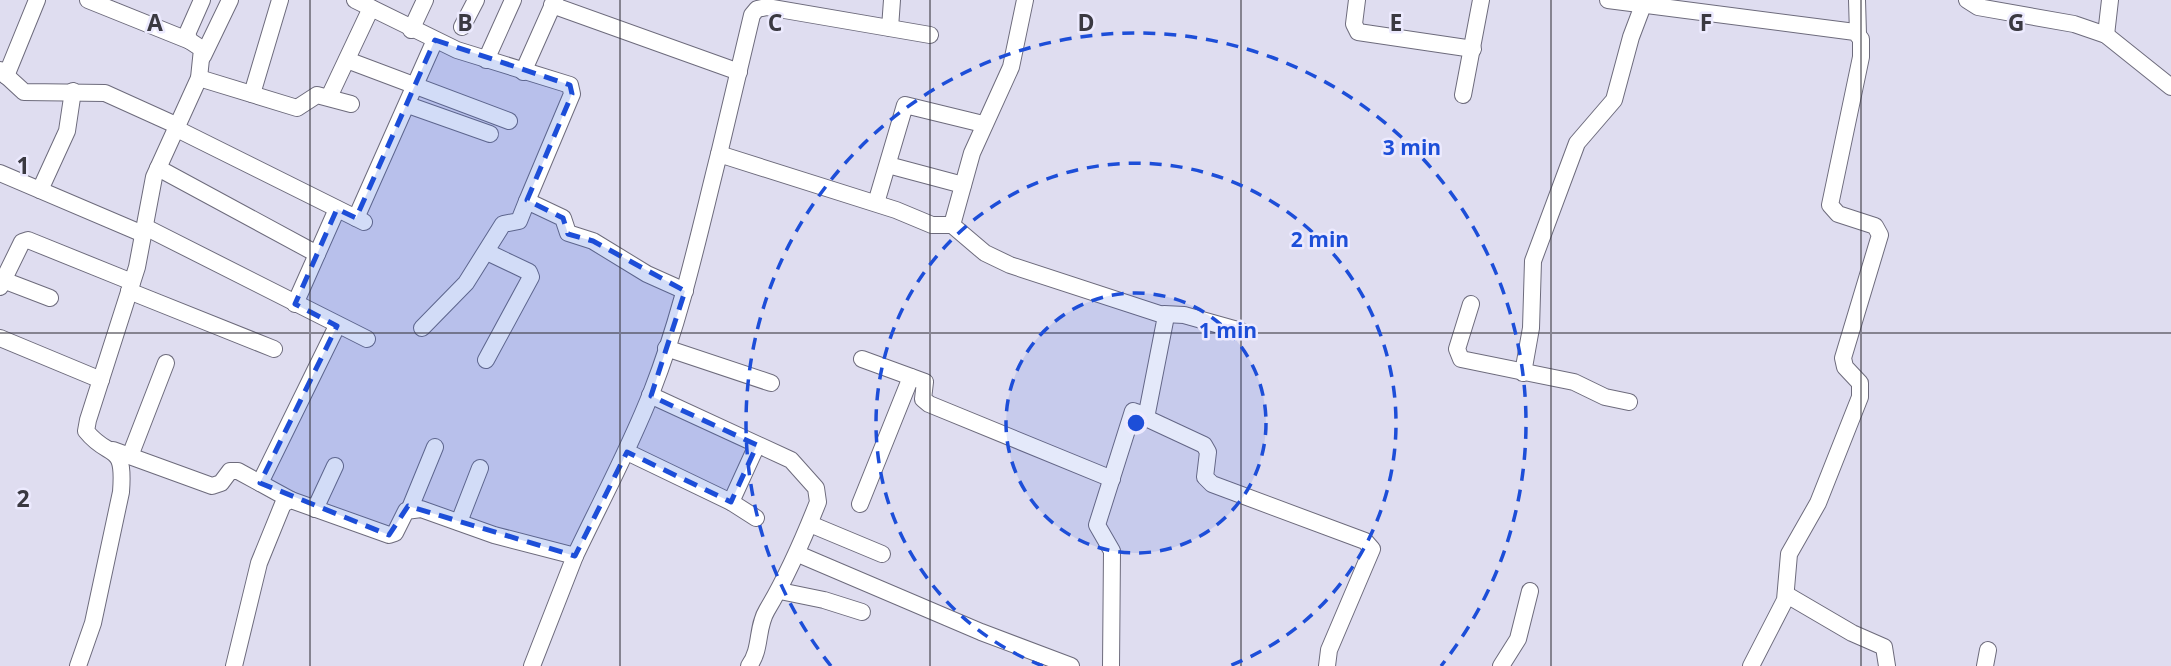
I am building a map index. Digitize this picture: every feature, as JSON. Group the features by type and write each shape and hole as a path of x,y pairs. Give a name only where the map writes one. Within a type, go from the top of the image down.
{"street":[{"path":"37,0 3,73 24,92 105,93 178,127 360,220 435,40"},
{"path":"90,0 190,41 201,50 203,56"},
{"path":"190,41 188,25 202,0"},
{"path":"230,0 203,56 198,78 158,168 131,287 86,431 92,438 113,450 212,485 221,483 233,470 291,500 389,535 395,533 410,508 435,447"},
{"path":"252,94 280,0"},
{"path":"411,30 425,0"},
{"path":"462,27 476,0"},
{"path":"486,60 513,0"},
{"path":"890,28 892,0"},
{"path":"952,225 983,124 1011,67 1025,0"},
{"path":"1357,0 1354,24 1362,34 1473,49"},
{"path":"1463,95 1481,0"},
{"path":"1608,0 1858,34"},
{"path":"1751,666 1787,594 1789,554 1818,503 1861,389 1857,379 1846,368 1843,358 1880,235 1875,226 1838,214 1830,205 1861,57 1857,0"},
{"path":"1967,0 1978,8 2074,24 2105,35 2171,87"},
{"path":"2105,35 2110,0"},
{"path":"523,72 553,3 739,72"},
{"path":"1523,373 1531,328 1533,261 1538,244 1577,143 1614,100 1626,51 1645,3"},
{"path":"329,97 347,60 365,4 435,40 486,60 570,85 572,94 522,217 503,224 466,283 422,328"},
{"path":"532,666 575,556 627,452 650,396 685,291 754,11 767,7 797,6 930,35"},
{"path":"347,60 509,121"},
{"path":"198,78 298,108 317,95 351,104"},
{"path":"40,190 67,131 74,91"},
{"path":"408,105 490,134"},
{"path":"876,204 905,105 983,124"},
{"path":"719,154 876,204 932,225 952,225 985,253 1010,265 1164,314 1184,315 1241,331"},
{"path":"888,165 963,185"},
{"path":"158,168 317,254"},
{"path":"0,173 144,230 337,326 367,338"},
{"path":"527,201 563,218 568,233 593,241 647,274 685,291"},
{"path":"295,304 337,209"},
{"path":"50,298 2,284 22,242 28,240 274,349"},
{"path":"486,360 531,277 529,272 487,252"},
{"path":"1471,304 1457,349 1461,359 1574,382 1605,397 1629,402"},
{"path":"1145,415 1167,325 1164,314"},
{"path":"260,483 337,326"},
{"path":"0,338 101,380"},
{"path":"666,348 771,383"},
{"path":"862,359 927,384 923,398 929,404 1112,479"},
{"path":"130,456 166,363"},
{"path":"860,503 911,377"},
{"path":"650,396 791,460 816,488 818,502 810,524 780,591 767,610 760,629 760,643 749,666"},
{"path":"1111,666 1112,551 1097,525 1133,411 1204,444 1208,452 1205,477 1212,484 1370,545 1372,556 1329,650 1326,666"},
{"path":"732,502 757,444"},
{"path":"78,666 93,623 121,492 122,472 113,450"},
{"path":"627,452 732,502 756,518"},
{"path":"315,509 335,466"},
{"path":"459,522 480,468"},
{"path":"234,666 259,563 283,504 291,500"},
{"path":"410,508 575,556"},
{"path":"810,524 882,554"},
{"path":"798,554 981,632 1071,666"},
{"path":"780,591 824,600 862,612"},
{"path":"1501,666 1518,639 1530,591"},
{"path":"1787,594 1852,633 1884,647 1886,666"}],"highlighted area":[{"path":"435,40 570,85 572,94 527,200 563,218 568,234 593,241 685,291 651,396 757,445 731,502 627,452 575,556 408,506 389,535 260,483 337,326 295,304 337,209 356,218"}]}
